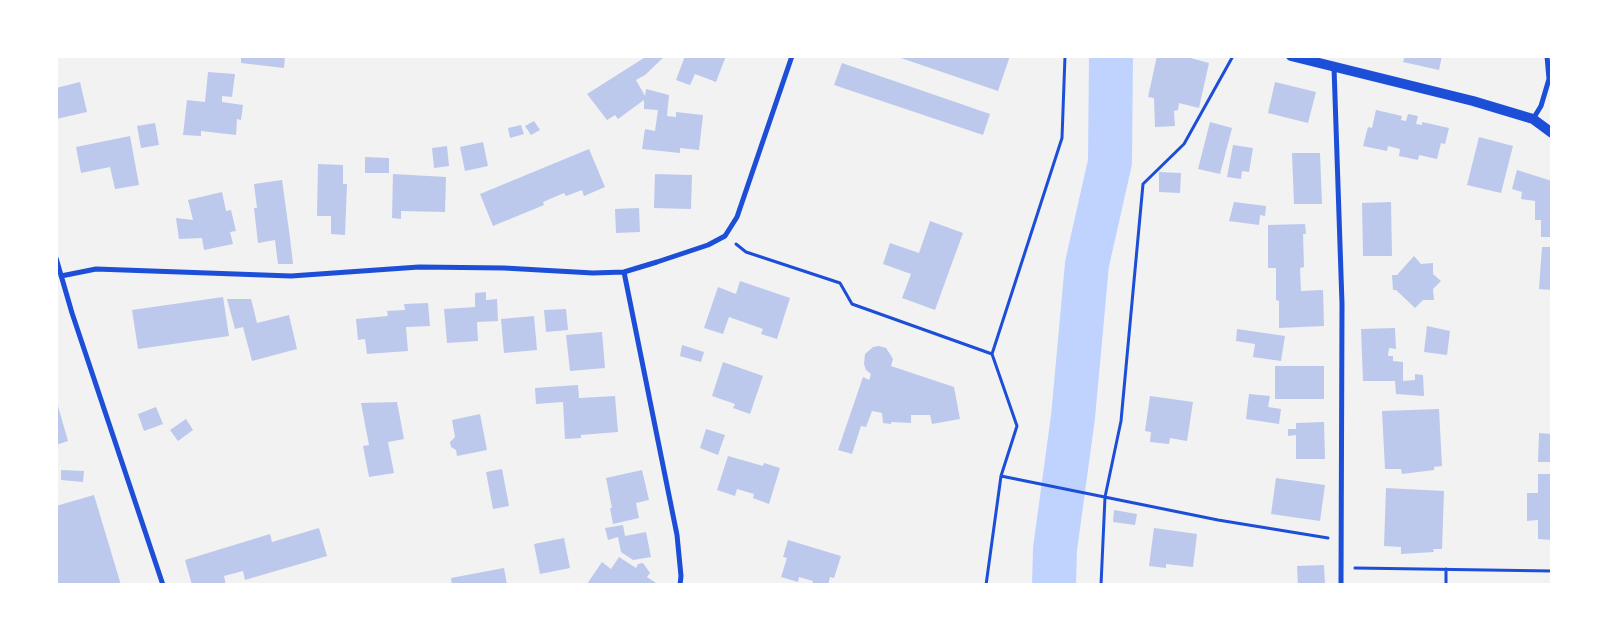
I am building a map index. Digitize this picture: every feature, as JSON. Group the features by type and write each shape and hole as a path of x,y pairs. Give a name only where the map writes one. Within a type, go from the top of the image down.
{"main road":[{"path":"1291,56 1473,101 1534,119 1552,132"}],"street":[{"path":"61,276 96,269 291,276 419,267 504,268 593,273 624,272 708,245 725,236 737,217 792,56"},
{"path":"1534,119 1541,106 1549,80 1548,56"},
{"path":"1334,67 1342,304 1341,585"},
{"path":"56,258 163,585"},
{"path":"624,272 677,535 681,576 680,585"}],"path":[{"path":"986,585 1001,476 1017,426 992,354 1062,138 1065,56"},
{"path":"1101,585 1105,497 1121,421 1143,184 1184,144 1233,56"},
{"path":"725,236 746,252 840,283 852,304 992,354"},
{"path":"1001,476 1218,520 1341,540"},
{"path":"1342,568 1552,571"},
{"path":"1446,569 1446,585"}],"building":[{"path":"241,56 285,56 284,68 241,63"},
{"path":"647,56 665,56 645,75 636,80 645,96 646,89 669,95 667,116 676,117 676,112 703,115 699,150 680,148 680,153 642,149 645,129 655,131 658,110 644,109 644,100 618,119 615,115 607,120 587,94"},
{"path":"685,56 726,56 716,82 695,74 690,85 676,80"},
{"path":"895,56 1010,56 998,91"},
{"path":"1157,56 1183,56 1209,63 1199,108 1179,103 1178,110 1174,111 1175,126 1155,127 1154,98 1148,97"},
{"path":"1405,56 1442,56 1439,70 1403,62"},
{"path":"842,63 990,114 983,135 834,85"},
{"path":"208,72 235,74 232,97 222,96 222,102 243,105 241,120 237,119 236,135 201,131 201,136 183,135 187,100 205,102"},
{"path":"80,82 87,112 56,119 56,88"},
{"path":"1275,82 1316,92 1308,123 1268,113"},
{"path":"1376,110 1402,116 1401,120 1406,121 1408,114 1418,116 1416,124 1422,125 1422,122 1449,128 1445,144 1441,143 1437,159 1419,155 1418,160 1399,156 1400,149 1388,146 1387,151 1363,146 1368,127 1372,128"},
{"path":"534,121 540,130 531,135 525,126"},
{"path":"1210,122 1232,128 1220,174 1198,169"},
{"path":"155,123 159,145 141,148 137,126"},
{"path":"521,125 524,134 510,138 508,128"},
{"path":"130,136 139,185 115,189 110,167 81,173 76,147"},
{"path":"1479,137 1513,146 1501,193 1467,185"},
{"path":"483,142 488,166 465,171 460,147"},
{"path":"1233,145 1253,148 1249,172 1242,171 1241,179 1227,177"},
{"path":"447,146 449,166 434,168 432,148"},
{"path":"589,149 605,187 584,196 582,190 566,196 564,193 543,202 544,205 493,226 480,194"},
{"path":"1292,153 1320,153 1322,204 1294,204"},
{"path":"365,157 389,158 389,173 365,173"},
{"path":"318,164 343,165 343,184 347,184 345,235 331,234 331,216 317,216"},
{"path":"1517,170 1552,181 1552,237 1541,237 1541,220 1535,220 1535,201 1521,199 1522,192 1512,189"},
{"path":"1159,172 1181,173 1180,193 1159,192"},
{"path":"393,174 446,177 445,212 401,211 401,219 392,218"},
{"path":"655,174 692,175 691,209 654,208"},
{"path":"282,180 293,264 278,264 275,240 258,243 254,208 257,208 254,184"},
{"path":"222,192 226,211 231,210 236,231 230,232 233,244 204,250 202,238 179,239 176,218 193,220 188,200"},
{"path":"1234,202 1266,206 1265,216 1260,215 1259,225 1229,221"},
{"path":"1391,202 1392,256 1363,256 1362,203"},
{"path":"639,208 640,232 616,233 615,209"},
{"path":"930,221 963,233 935,310 902,298 911,274 883,264 890,243 919,253"},
{"path":"1305,224 1306,234 1303,234 1304,267 1300,268 1301,291 1323,290 1324,326 1279,328 1279,301 1276,300 1276,268 1268,268 1268,225"},
{"path":"1542,247 1552,247 1552,290 1539,289"},
{"path":"1414,256 1421,264 1433,263 1433,274 1441,281 1433,289 1434,300 1423,300 1415,308 1396,290 1393,290 1392,275 1397,275"},
{"path":"740,281 790,298 777,339 761,334 763,329 729,317 723,334 704,328 718,287 736,294"},
{"path":"486,292 486,300 497,299 498,321 477,322 478,341 447,343 444,309 475,307 475,293"},
{"path":"223,297 229,336 138,349 132,310"},
{"path":"227,299 251,299 257,323 289,315 297,349 252,361 243,327 235,329"},
{"path":"428,303 430,326 406,327 408,351 367,354 365,339 358,340 356,319 388,316 387,311 405,310 404,304"},
{"path":"566,309 568,330 546,332 544,310"},
{"path":"534,316 537,350 504,353 501,319"},
{"path":"1427,326 1450,331 1447,355 1424,352"},
{"path":"1395,328 1396,349 1389,348 1388,356 1393,356 1393,361 1403,362 1403,381 1415,380 1415,374 1423,375 1424,396 1396,394 1395,381 1363,381 1361,329"},
{"path":"1237,329 1285,336 1281,361 1253,357 1255,344 1236,341"},
{"path":"602,332 605,368 570,371 566,335"},
{"path":"682,345 704,352 701,362 680,356"},
{"path":"873,347 886,348 893,359 891,366 954,387 960,419 932,424 930,415 911,415 911,423 891,422 891,424 883,423 882,413 872,411 866,427 861,426 852,454 838,450 863,377 869,380 871,374 866,370 864,364 865,354"},
{"path":"723,362 763,376 750,414 733,408 735,404 712,396"},
{"path":"1275,366 1324,366 1324,399 1275,399"},
{"path":"578,385 579,398 615,396 618,432 581,435 581,438 565,439 563,402 536,404 535,388"},
{"path":"1249,394 1270,396 1268,407 1281,409 1279,424 1246,419"},
{"path":"1150,396 1193,402 1187,441 1170,438 1169,444 1150,442 1151,432 1145,431"},
{"path":"397,402 404,439 388,442 394,473 369,477 363,446 369,445 361,403"},
{"path":"58,406 68,441 56,445 56,407"},
{"path":"156,407 163,424 144,431 138,414"},
{"path":"1439,409 1442,466 1434,467 1434,470 1402,474 1401,469 1385,469 1382,411"},
{"path":"480,414 487,450 457,456 456,450 451,447 450,442 455,437 452,420"},
{"path":"186,419 193,430 178,441 170,430"},
{"path":"1324,422 1325,459 1296,459 1296,435 1288,436 1288,429 1296,429 1296,423"},
{"path":"706,429 725,435 718,455 700,448"},
{"path":"1539,433 1552,434 1552,462 1538,462"},
{"path":"728,456 763,466 764,463 780,468 769,504 753,498 754,494 737,489 735,496 717,490"},
{"path":"502,469 509,506 493,509 486,472"},
{"path":"61,470 84,471 83,482 61,480"},
{"path":"642,470 649,500 636,503 639,518 613,524 606,478"},
{"path":"1538,474 1552,474 1552,540 1538,539 1538,520 1527,521 1527,493 1538,493"},
{"path":"1276,478 1325,485 1320,521 1271,514"},
{"path":"1386,488 1444,491 1442,549 1433,549 1434,552 1401,554 1401,547 1384,546"},
{"path":"94,495 121,585 57,585 56,506"},
{"path":"1114,510 1137,514 1135,525 1113,522"},
{"path":"623,525 625,536 646,532 651,557 633,560 621,552 618,537 608,540 605,528"},
{"path":"319,528 327,556 245,580 243,571 224,576 226,585 192,585 185,560 270,534 272,542"},
{"path":"1154,528 1197,534 1193,567 1166,564 1166,568 1149,566"},
{"path":"564,538 570,568 540,574 534,544"},
{"path":"788,540 841,556 834,578 830,577 828,585 812,585 813,581 799,577 798,582 781,577 787,558 783,557"},
{"path":"619,557 636,568 638,564 643,563 650,573 647,577 659,585 587,584 602,562 611,569"},
{"path":"1324,565 1325,585 1298,585 1297,566"},
{"path":"504,568 507,585 452,585 451,578"}],"waterway":[{"path":"1054,585 1055,549 1073,417 1087,264 1110,162 1111,56"}]}
